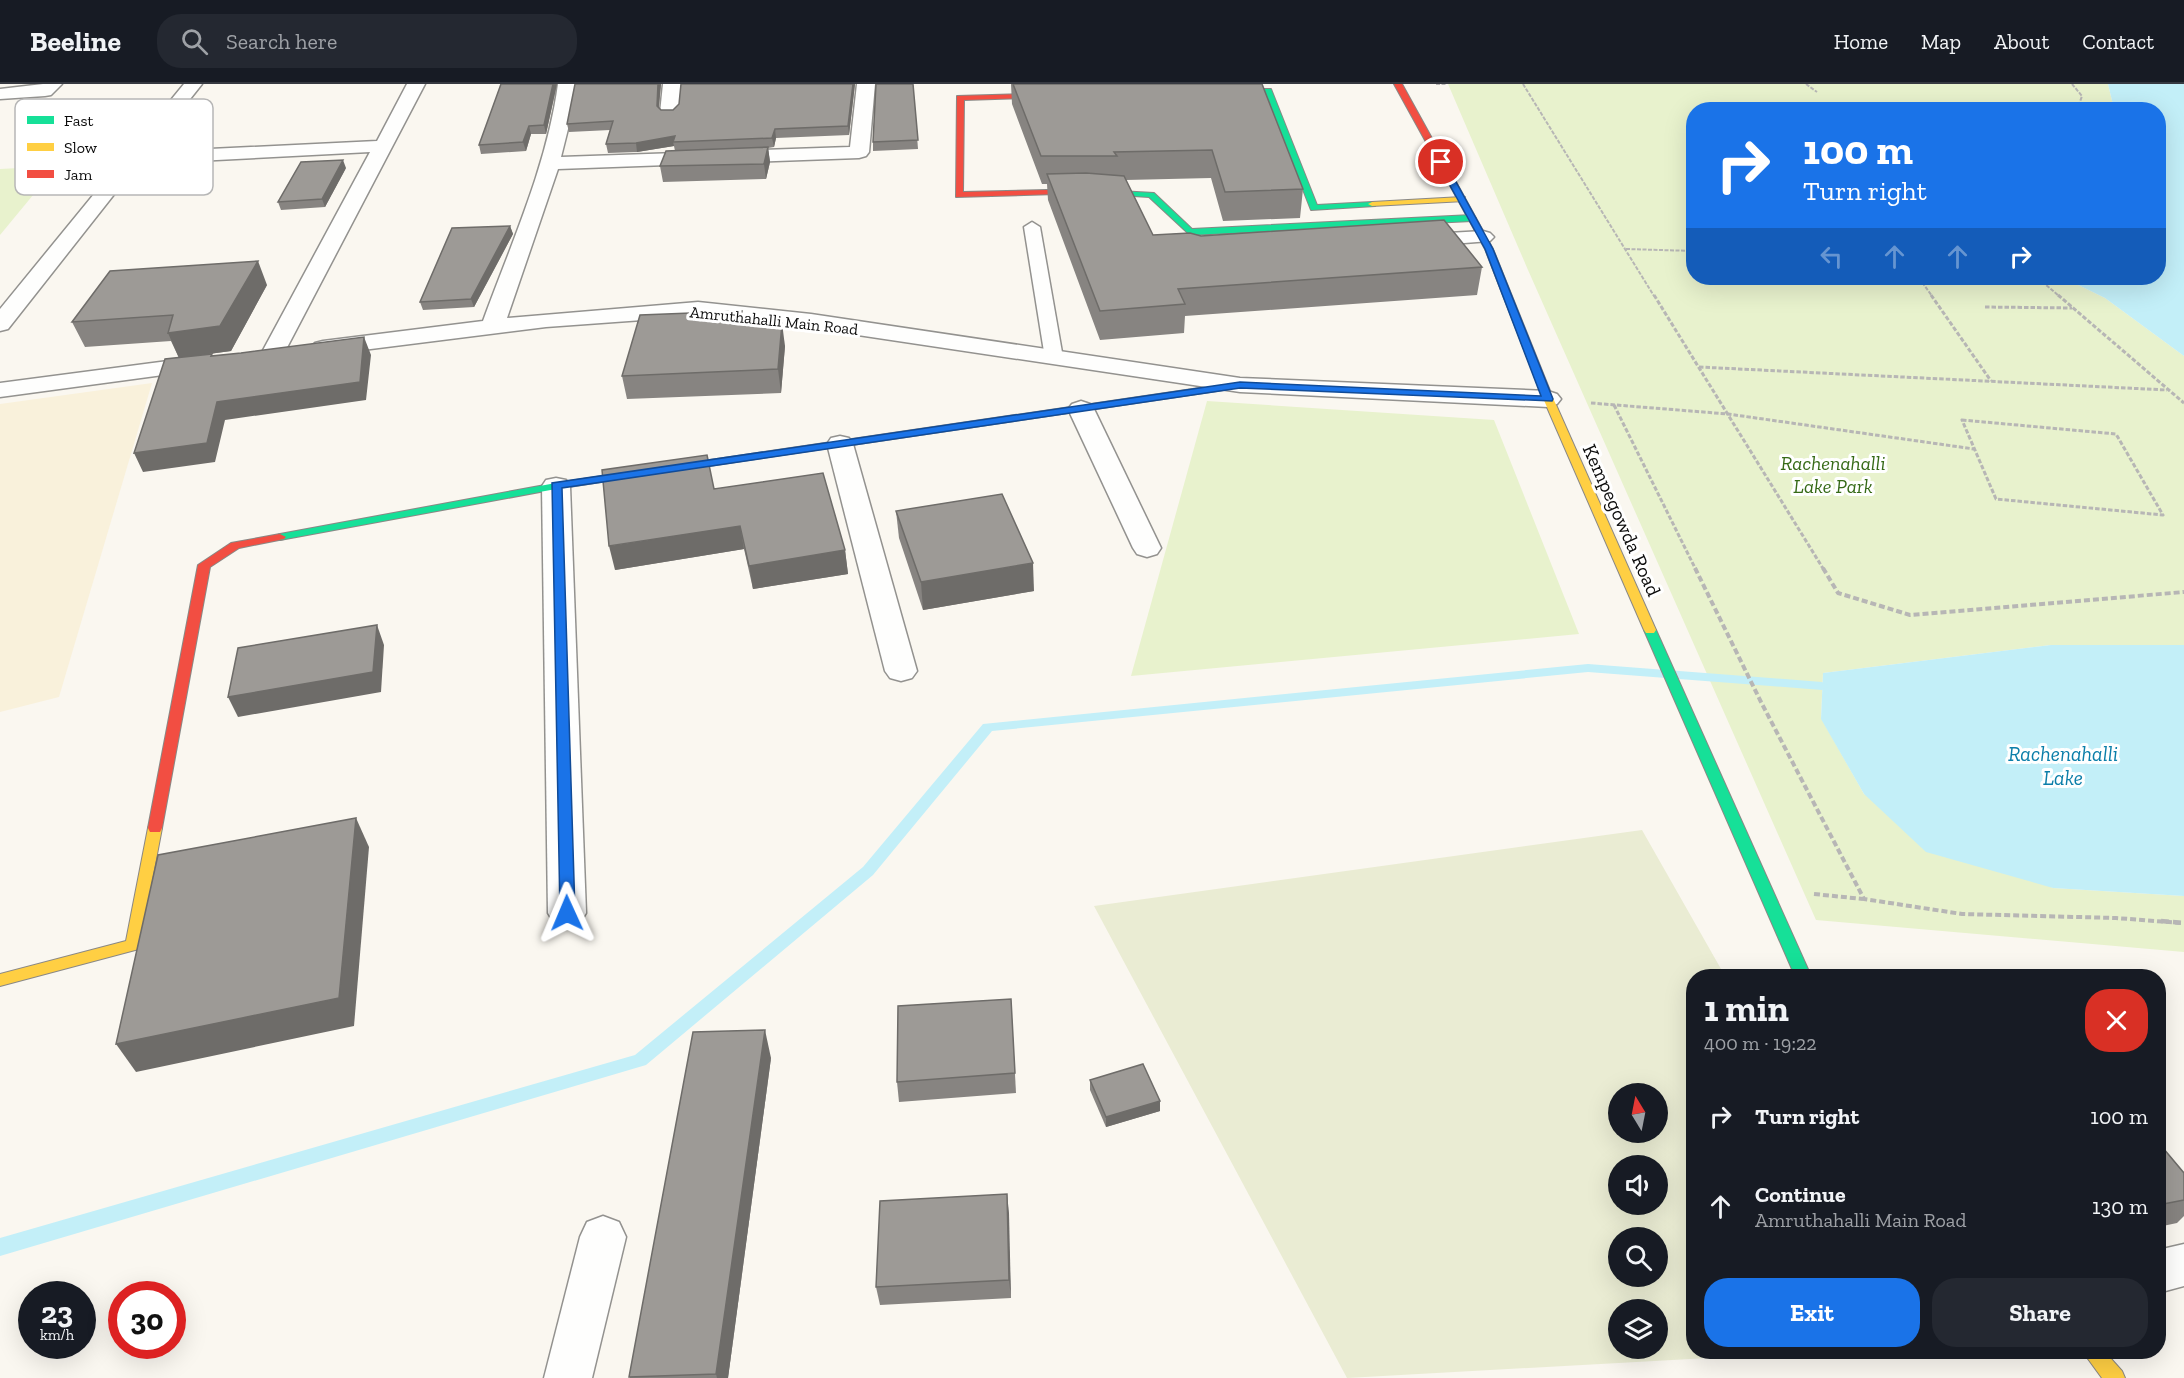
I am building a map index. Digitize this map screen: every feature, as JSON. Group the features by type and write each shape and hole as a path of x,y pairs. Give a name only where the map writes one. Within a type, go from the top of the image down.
{"street":[{"path":"0,94 45,91 53,84"},
{"path":"181,99 193,84"},
{"path":"252,357 383,146 416,84"},
{"path":"492,327 550,163 564,110 567,84"},
{"path":"669,113 672,84"},
{"path":"550,163 859,152 866,84"},
{"name":"Kempegowda Road","path":"1398,84 1477,228 1548,399 1800,969"},
{"path":"1206,91 1268,91 1319,217"},
{"path":"1068,95 960,98 959,195 1086,191 1151,195 1190,232 1462,199"},
{"path":"213,155 383,146"},
{"path":"0,324 103,195"},
{"path":"1319,217 1477,228"},
{"path":"1396,242 1477,228"},
{"name":"Amruthahalli Main Road","path":"0,390 546,320 698,309 811,321 1240,385 1548,399"},
{"path":"0,980 133,945 204,565 235,545 556,486 1240,385"},
{"path":"1081,409 1147,548"},
{"path":"840,444 901,670"},
{"path":"556,486 567,913"},
{"path":"568,1378 603,1237"},
{"path":"2166,1270 2184,1265"},
{"path":"2099,1359 2115,1378"}],"lane":[{"path":"1032,226 1054,358"}],"path":[{"path":"1523,84 1838,592 1910,615 2184,592"},
{"path":"1806,84 1817,92"},
{"path":"2072,84 2082,96 2080,102"},
{"path":"1625,249 1686,250"},
{"path":"1924,285 1991,381"},
{"path":"2046,285 2184,403"},
{"path":"1985,307 2073,308"},
{"path":"1698,367 2167,390"},
{"path":"1548,399 1728,414 1974,449"},
{"path":"1614,405 1761,702 1864,899 1962,914 2116,918 2184,923"},
{"path":"1962,420 2116,434 2163,515 1996,499 1974,449 1962,420"}],"shaded area":[{"path":"152,383 59,697 0,712 0,404"}],"green space":[{"name":"Rachenahalli Lake Park","path":"1448,84 2108,84 2112,102 1686,102 1686,285 2078,285 2105,298 2184,356 2184,645 2051,645 1823,673 1821,718 1864,794 2053,888 2184,896 2184,952 1816,920"},
{"path":"15,168 15,195 33,195 0,235 0,169"},
{"path":"1207,401 1494,420 1579,634 1131,676"},
{"path":"1642,830 1721,969 1686,969 1686,1359 1691,1359 1347,1378 1094,906"}],"water":[{"path":"2108,84 2184,84 2184,356 2105,298 2078,285 2166,285 2166,102 2112,102"},
{"name":"Rachenahalli Lake","path":"2051,645 2184,645 2184,896 2053,888 1926,852 1864,794 1821,719 1823,673"}],"building":[{"path":"501,84 553,84 544,125 529,126 523,142 479,145"},
{"path":"575,84 658,84 657,106 661,110 673,110 679,104 681,84 853,84 848,126 775,129 772,138 673,142 675,136 636,143 606,144 613,121 567,124"},
{"path":"876,84 913,84 918,140 873,142"},
{"path":"1013,84 1262,84 1303,189 1225,192 1212,150 1114,152 1117,156 1041,156"},
{"path":"768,147 764,164 660,166 666,151"},
{"path":"343,160 322,199 278,202 301,162"},
{"path":"1086,173 1124,176 1153,235 1190,233 1201,236 1444,220 1482,267 1178,289 1185,304 1100,311 1047,174"},
{"path":"510,226 471,299 420,302 452,228"},
{"path":"258,261 220,326 168,333 173,315 72,322 110,271"},
{"path":"742,311 739,324 782,323 778,369 622,376 640,315"},
{"path":"364,337 360,382 217,402 207,443 134,453 165,359 241,353"},
{"path":"707,455 714,489 823,473 845,550 749,566 740,526 609,546 602,470"},
{"path":"1002,494 1033,563 921,582 896,511"},
{"path":"377,625 373,672 228,697 238,648"},
{"path":"356,818 339,998 116,1044 158,855"},
{"path":"1011,999 1015,1073 897,1082 898,1006"},
{"path":"765,1030 716,1374 629,1377 693,1032"},
{"path":"1143,1064 1160,1101 1106,1117 1090,1080"},
{"path":"2166,1152 2184,1173 2184,1200 2166,1203"},
{"path":"1007,1194 1009,1280 876,1287 880,1201"}],"waterway":[{"path":"0,1247 640,1060 868,871 988,727 1588,668 1822,686"}],"traffic: fast":[{"path":"1220,91 1268,91 1314,208 1372,204"},
{"path":"1087,191 1151,195 1190,232 1472,218"},
{"path":"852,442 1240,385"},
{"path":"280,537 556,486 629,475"},
{"path":"1650,630 1800,969"}],"traffic: slow":[{"path":"1372,204 1462,199"},
{"path":"1548,398 1650,630"},
{"path":"629,475 852,442"},
{"path":"0,980 133,945 155,828"},
{"path":"2099,1359 2115,1378"}],"traffic: jam":[{"path":"1398,84 1489,249 1548,398"},
{"path":"1057,95 960,98 959,195 1087,191"},
{"path":"155,828 204,565 235,545 280,537"}],"route":[{"path":"567,913 556,486 1240,385 1548,399 1489,249 1441,162"}]}
